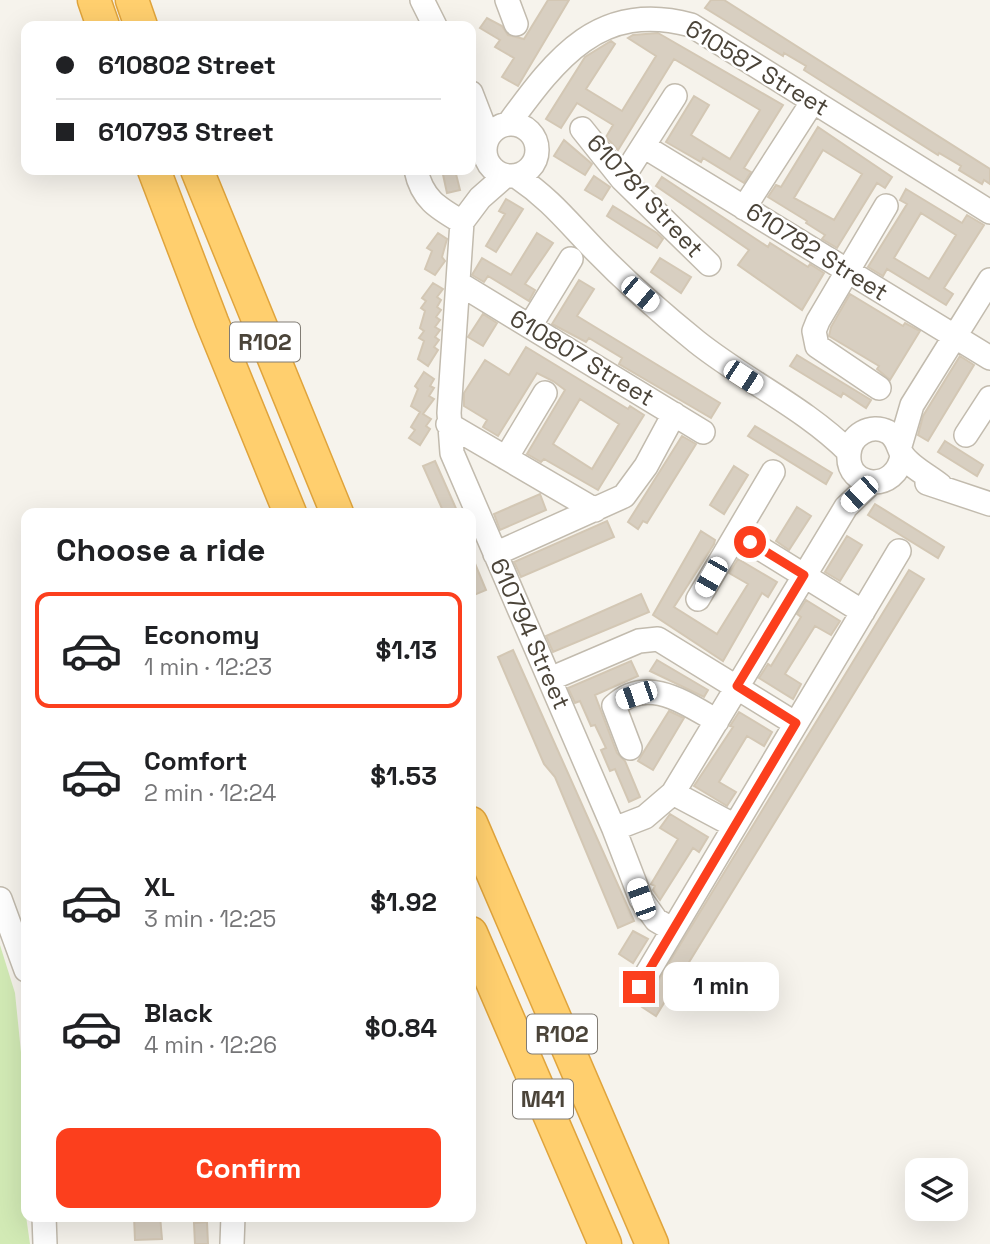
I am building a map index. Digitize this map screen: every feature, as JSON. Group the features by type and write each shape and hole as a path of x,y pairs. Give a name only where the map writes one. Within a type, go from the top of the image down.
{"highway":[{"path":"94,0 101,21"},
{"path":"132,0 139,21"},
{"name":"R102","path":"156,175 216,334 288,508"},
{"name":"R102","path":"199,175 335,508"},
{"name":"R102","path":"476,835 652,1244"},
{"name":"M41","path":"476,946 605,1244"},
{"path":"476,948 491,1008 582,1244"}],"street":[{"path":"422,0 432,21"},
{"path":"507,0 516,24"},
{"name":"610587 Street","path":"507,129 561,54 579,36 625,7 670,16 691,25 990,212"},
{"path":"622,179 676,96"},
{"path":"476,99 507,129 536,142 535,160 547,197"},
{"path":"744,208 813,101"},
{"path":"507,129 485,153 503,172 547,197 594,250 697,342 743,377 822,425 864,480 940,485 990,504"},
{"name":"610781 Street","path":"582,129 622,179 709,264"},
{"name":"610782 Street","path":"645,147 990,358"},
{"path":"418,175 423,193 431,204 462,222 503,172 527,170 535,160"},
{"path":"879,388 817,346 814,339 818,321 886,206"},
{"name":"610794 Street","path":"462,222 460,284 448,424 452,453 475,508"},
{"path":"530,326 571,259"},
{"path":"614,829 645,817 673,793 846,507 881,480 897,472 912,405 990,280"},
{"name":"610807 Street","path":"460,284 703,432"},
{"path":"506,458 545,393"},
{"path":"966,435 990,398"},
{"path":"846,507 850,460 856,437 912,405"},
{"path":"495,554 624,496 634,486 674,414"},
{"path":"448,424 595,510"},
{"path":"822,425 872,430 896,438 901,450 940,485"},
{"path":"698,599 773,472"},
{"name":"610794 Street","path":"476,509 614,829 641,899 656,919 673,930"},
{"path":"737,534 863,612"},
{"path":"639,987 900,551"},
{"path":"550,678 639,641 658,639 796,723"},
{"path":"630,748 614,706 620,701 652,690 678,699 717,721"},
{"path":"673,793 735,826"},
{"path":"0,899 21,956"},
{"path":"44,1222 45,1244"},
{"path":"232,1244 233,1222"}],"green space":[{"path":"0,945 15,993 21,1052 21,1222 27,1222 30,1244 0,1244"}],"building":[{"path":"548,0 569,0 518,86 502,77 514,58 495,47 500,40 480,28 487,18 502,26 508,35 524,39"},
{"path":"711,0 724,0 990,169 990,184 984,180 982,184 959,170 961,166 939,153 938,155 804,70 806,66 784,53 783,56 705,8"},
{"path":"658,33 783,105 744,168 751,172 744,183 703,158 701,162 666,142 694,96 709,105 691,135 730,159 760,110 674,59 618,150 606,137 613,125 577,103 561,128 546,119 585,57 611,41 615,44 586,89 622,111 656,56 628,38 633,35"},
{"path":"818,127 892,177 885,188 877,183 837,248 822,239 825,235 806,223 807,221 768,197 776,185 781,187","holes":["823,150 862,174 834,220 794,198"]},
{"path":"564,140 592,164 585,175 554,156"},
{"path":"443,175 456,175 460,190 447,193"},
{"path":"594,176 610,187 602,200 585,190"},
{"path":"662,177 768,247 770,243 808,267 810,264 824,273 802,310 738,265 749,250 656,186"},
{"path":"906,189 962,223 967,215 984,225 944,288 953,294 946,305 887,269 883,276 868,267 907,204 900,200","holes":["921,213 956,235 929,279 894,258"]},
{"path":"506,199 523,209 496,252 486,246 505,214 499,211"},
{"path":"613,206 657,233 663,239 657,248 607,216"},
{"path":"438,233 447,239 442,257 445,261 435,275 425,269 432,251 427,248"},
{"path":"537,233 553,243 525,284 535,290 529,301 488,276 484,282 472,275 482,258 511,275"},
{"path":"660,258 691,277 681,293 651,272"},
{"path":"579,280 594,289 577,316 720,403 711,418 619,364 622,358 589,338 586,342 552,324"},
{"path":"433,283 443,289 437,297 441,300 437,307 441,310 436,317 440,320 435,327 440,330 435,337 439,340 434,347 438,350 428,366 418,359 424,341 419,338 424,331 420,328 425,311 421,308 426,301 422,298"},
{"path":"850,294 903,326 905,323 920,331 890,380 877,369 879,366 829,336 831,327"},
{"path":"483,314 497,323 483,346 468,337"},
{"path":"526,347 628,409 630,406 644,415 598,490 544,459 541,462 527,454 565,390 553,381 537,373 498,436 483,427 487,420 464,406 464,393 485,360 509,375","holes":["580,399 619,424 592,469 553,444"]},
{"path":"797,355 871,400 866,408 843,393 841,397 790,366"},
{"path":"960,356 974,365 928,441 918,435 923,416"},
{"path":"424,372 434,379 430,386 434,388 429,396 434,399 423,414 431,419 426,426 430,429 420,445 409,438 415,430 411,427 420,412 411,406 418,389 415,386"},
{"path":"755,426 832,473 826,484 748,436"},
{"path":"682,436 696,444 647,523 643,521 638,529 628,522"},
{"path":"945,441 983,465 977,476 938,452"},
{"path":"435,461 456,508 442,508 423,466"},
{"path":"734,466 748,475 724,514 710,505"},
{"path":"540,494 546,510 500,530 494,514"},
{"path":"875,504 944,547 938,558 868,515"},
{"path":"797,507 811,516 789,550 776,541"},
{"path":"607,521 614,537 521,577 514,562"},
{"path":"701,531 715,540 714,544 674,607 717,634 748,584 729,573 738,559 777,582 768,597 762,593 723,661 653,615"},
{"path":"847,536 862,545 840,581 825,572"},
{"path":"476,566 486,590 476,594"},
{"path":"909,570 924,579 656,1016 642,1007"},
{"path":"641,594 649,612 553,652 546,636"},
{"path":"806,600 840,621 831,635 815,626 785,674 801,684 793,699 759,678 768,664 771,666 801,617 797,614"},
{"path":"513,650 634,921 618,928 555,777 544,764 498,657"},
{"path":"657,660 708,690 704,697 650,671"},
{"path":"631,661 638,676 595,695 617,753 625,761 640,797 629,802 615,769 610,771 601,750 606,748 595,725 591,726 580,701 575,703 568,688"},
{"path":"669,711 684,718 653,770 638,761"},
{"path":"739,712 772,732 764,746 747,736 719,782 736,792 727,806 694,786 733,727 730,726"},
{"path":"670,814 708,837 699,852 693,848 660,900 653,890 655,886 651,884 678,839 660,828"},
{"path":"633,931 648,939 633,963 619,954"},
{"path":"134,1222 161,1222 162,1239 135,1240"},
{"path":"207,1222 208,1244 195,1244 194,1223"}],"route":[{"path":"639,987 796,723 737,686 804,575 750,542"}]}
